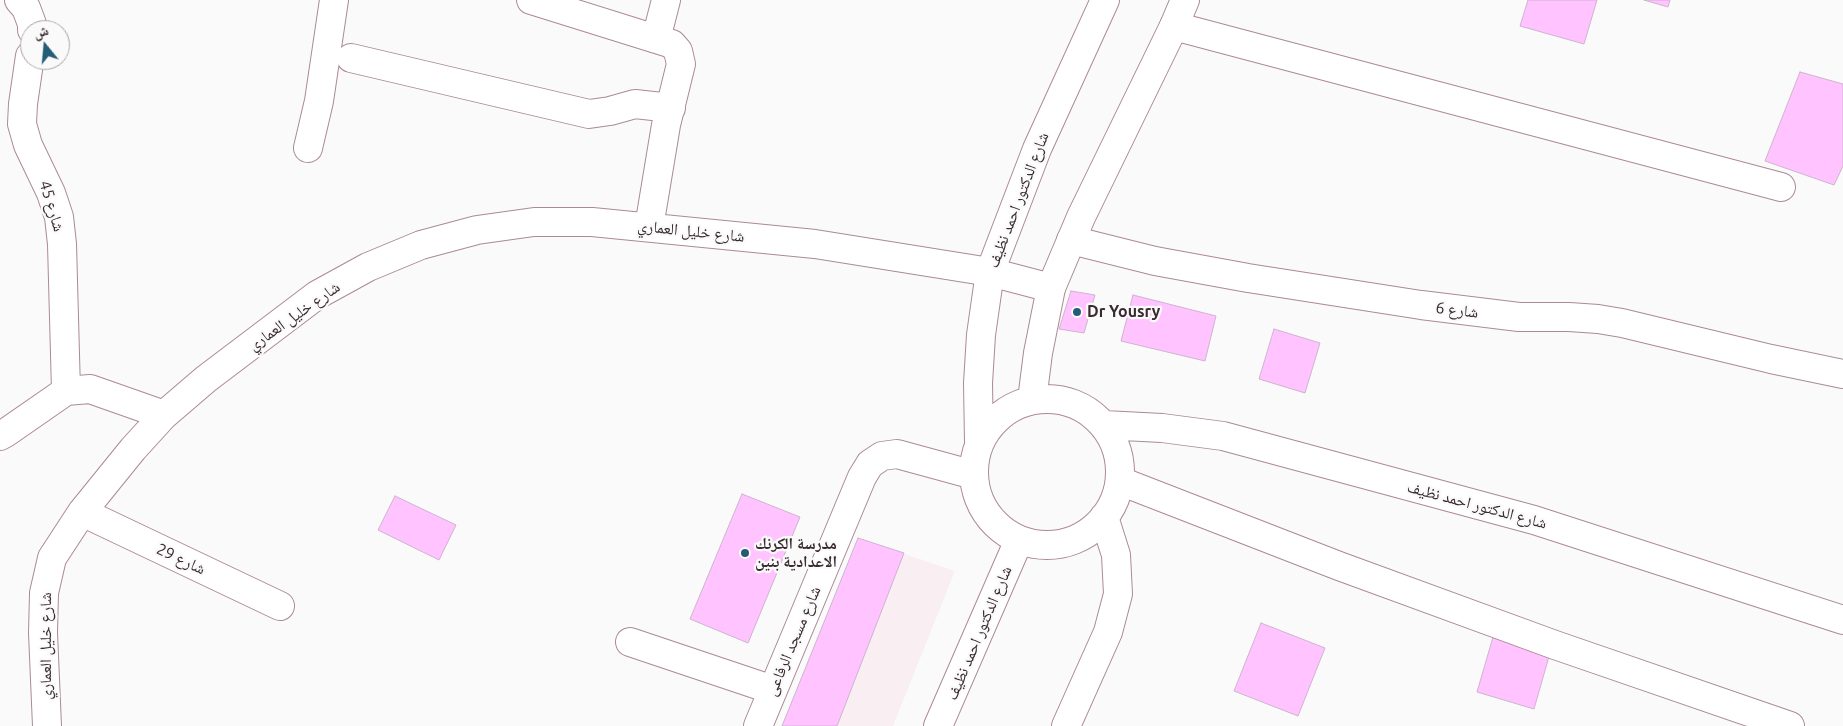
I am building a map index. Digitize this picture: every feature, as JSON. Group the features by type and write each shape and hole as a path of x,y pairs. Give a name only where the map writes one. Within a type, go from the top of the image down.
{"street":[{"path":"19,0 26,8 30,20"},
{"path":"308,148 319,101 334,0"},
{"path":"531,0 672,44 678,51 681,64 670,108 649,227"},
{"path":"656,39 666,0"},
{"name":"شارع الدكتور احمد نظيف","path":"979,442 978,383 981,335 990,272 1037,149 1105,0"},
{"path":"1032,400 1038,353 1051,288 1185,0"},
{"path":"1174,26 1781,187"},
{"path":"351,58 589,114 610,111 635,104 670,108"},
{"name":"شارع 45","path":"28,70 22,124 28,145 51,193 58,217 62,244 66,391"},
{"name":"شارع خليل العماري","path":"47,726 43,633 44,594 52,558 82,512 133,448 164,415 206,379 317,296 368,267 421,245 477,230 534,222 592,222 815,244 990,272 1051,288"},
{"name":"شارع 6","path":"1072,240 1155,261 1248,278 1421,305 1519,317 1589,319 1622,323 1771,359 1843,374"},
{"path":"0,436 66,391 90,389 164,415"},
{"path":"1052,399 1072,403 1089,412 1104,425 1112,437 1117,452 1120,466 1120,481 1114,500 1104,517 1087,533 1065,542 1042,545 1019,540 1001,529 986,514 977,496 974,458 979,442 992,423 1010,408 1032,400 1052,399"},
{"name":"شارع الدكتور احمد نظيف","path":"1104,425 1162,428 1233,439 1534,520 1843,620"},
{"name":"شارع مسجد الرفاعى","path":"758,726 862,477 870,464 882,456 897,454 974,475"},
{"path":"1120,481 1339,566 1555,645 1790,726"},
{"name":"شارع 29","path":"82,512 280,606"},
{"path":"1066,726 1108,632 1118,594 1116,555 1104,517"},
{"name":"شارع الدكتور احمد نظيف","path":"938,726 1019,540"},
{"path":"630,642 773,690"}],"shaded area":[{"path":"858,538 955,571 893,726 782,726"}],"building":[{"path":"1528,0 1597,0 1584,44 1520,26"},
{"path":"1644,0 1670,0 1668,7"},
{"path":"1800,72 1843,84 1843,166 1834,185 1765,161"},
{"name":"Dr Yousry","path":"1071,291 1095,295 1084,333 1059,329"},
{"path":"1133,295 1216,316 1205,361 1121,341"},
{"path":"1274,329 1320,343 1305,393 1259,379"},
{"path":"742,494 800,517 748,643 690,619"},
{"path":"395,496 456,525 439,560 378,530"},
{"path":"858,538 904,553 837,726 782,726"},
{"path":"1261,623 1325,648 1298,716 1234,691"},
{"path":"1493,637 1550,653 1534,709 1477,692"}],"place":[{"name":"Dr Yousry","path":"1077,312"},
{"name":"مدرسة الكرنك الاعدادية بنين","path":"745,553"}]}
